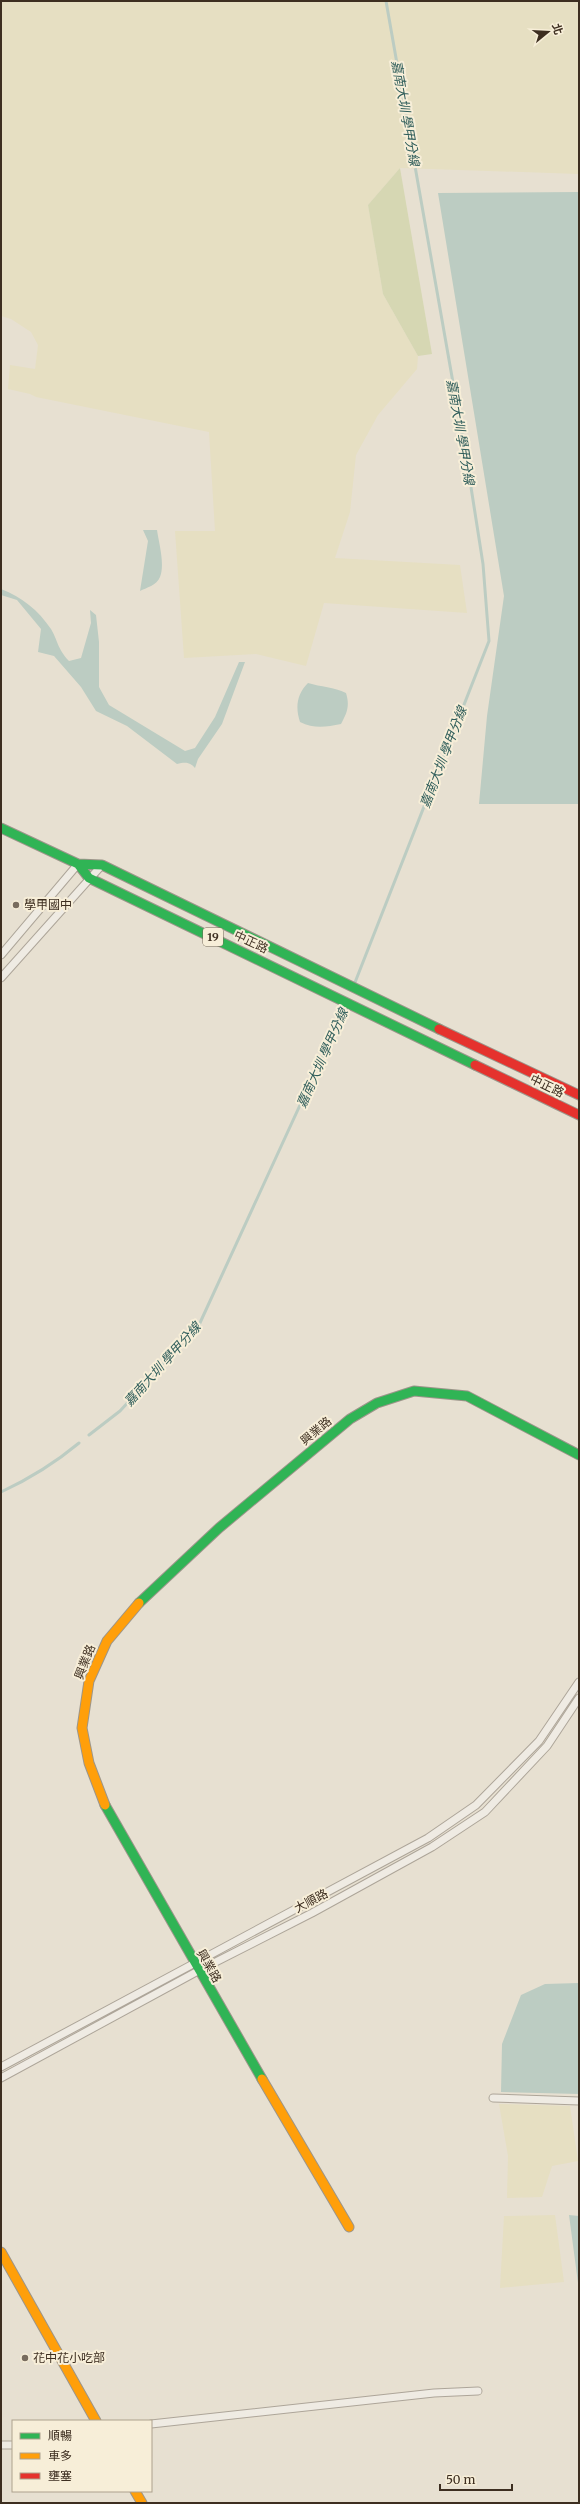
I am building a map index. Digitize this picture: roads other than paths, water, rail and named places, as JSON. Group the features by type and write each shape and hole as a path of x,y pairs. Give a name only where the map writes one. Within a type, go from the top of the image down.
{"main road":[{"name":"19","path":"1,828 78,864 102,865"},
{"name":"19","path":"78,864 89,878"},
{"name":"中正路","path":"102,865 355,990 579,1095"},
{"name":"中正路","path":"89,878 338,997 579,1115"},
{"name":"興業路","path":"349,2227 196,1967 104,1804 89,1763 82,1728 89,1681 106,1641 134,1608 219,1528 350,1419 377,1403 414,1391 467,1396 579,1455"},
{"path":"1,2252 53,2341 95,2420"},
{"path":"136,2492 142,2503"}],"street":[{"path":"1,955 78,864"},
{"path":"1,978 102,865"},
{"name":"大順路","path":"1,2078 196,1967 428,1838 476,1805 539,1741 579,1682"},
{"name":"大順路","path":"1,2067 196,1967 365,1884 432,1847 485,1812 547,1746 579,1698"},
{"path":"493,2098 579,2101"},
{"path":"152,2424 434,2393 478,2391"},
{"path":"1,2445 12,2445"}],"waterway":[{"name":"嘉南大圳 學甲分線","path":"354,985 489,641 483,564 468,468 386,1"},
{"name":"嘉南大圳 學甲分線","path":"89,1435 120,1411 199,1325 346,1005"},
{"name":"嘉南大圳 學甲分線","path":"1,1492 42,1470 79,1443"}],"place":[{"name":"學甲國中","path":"16,905"},
{"name":"花中花小吃部","path":"25,2358"}]}
